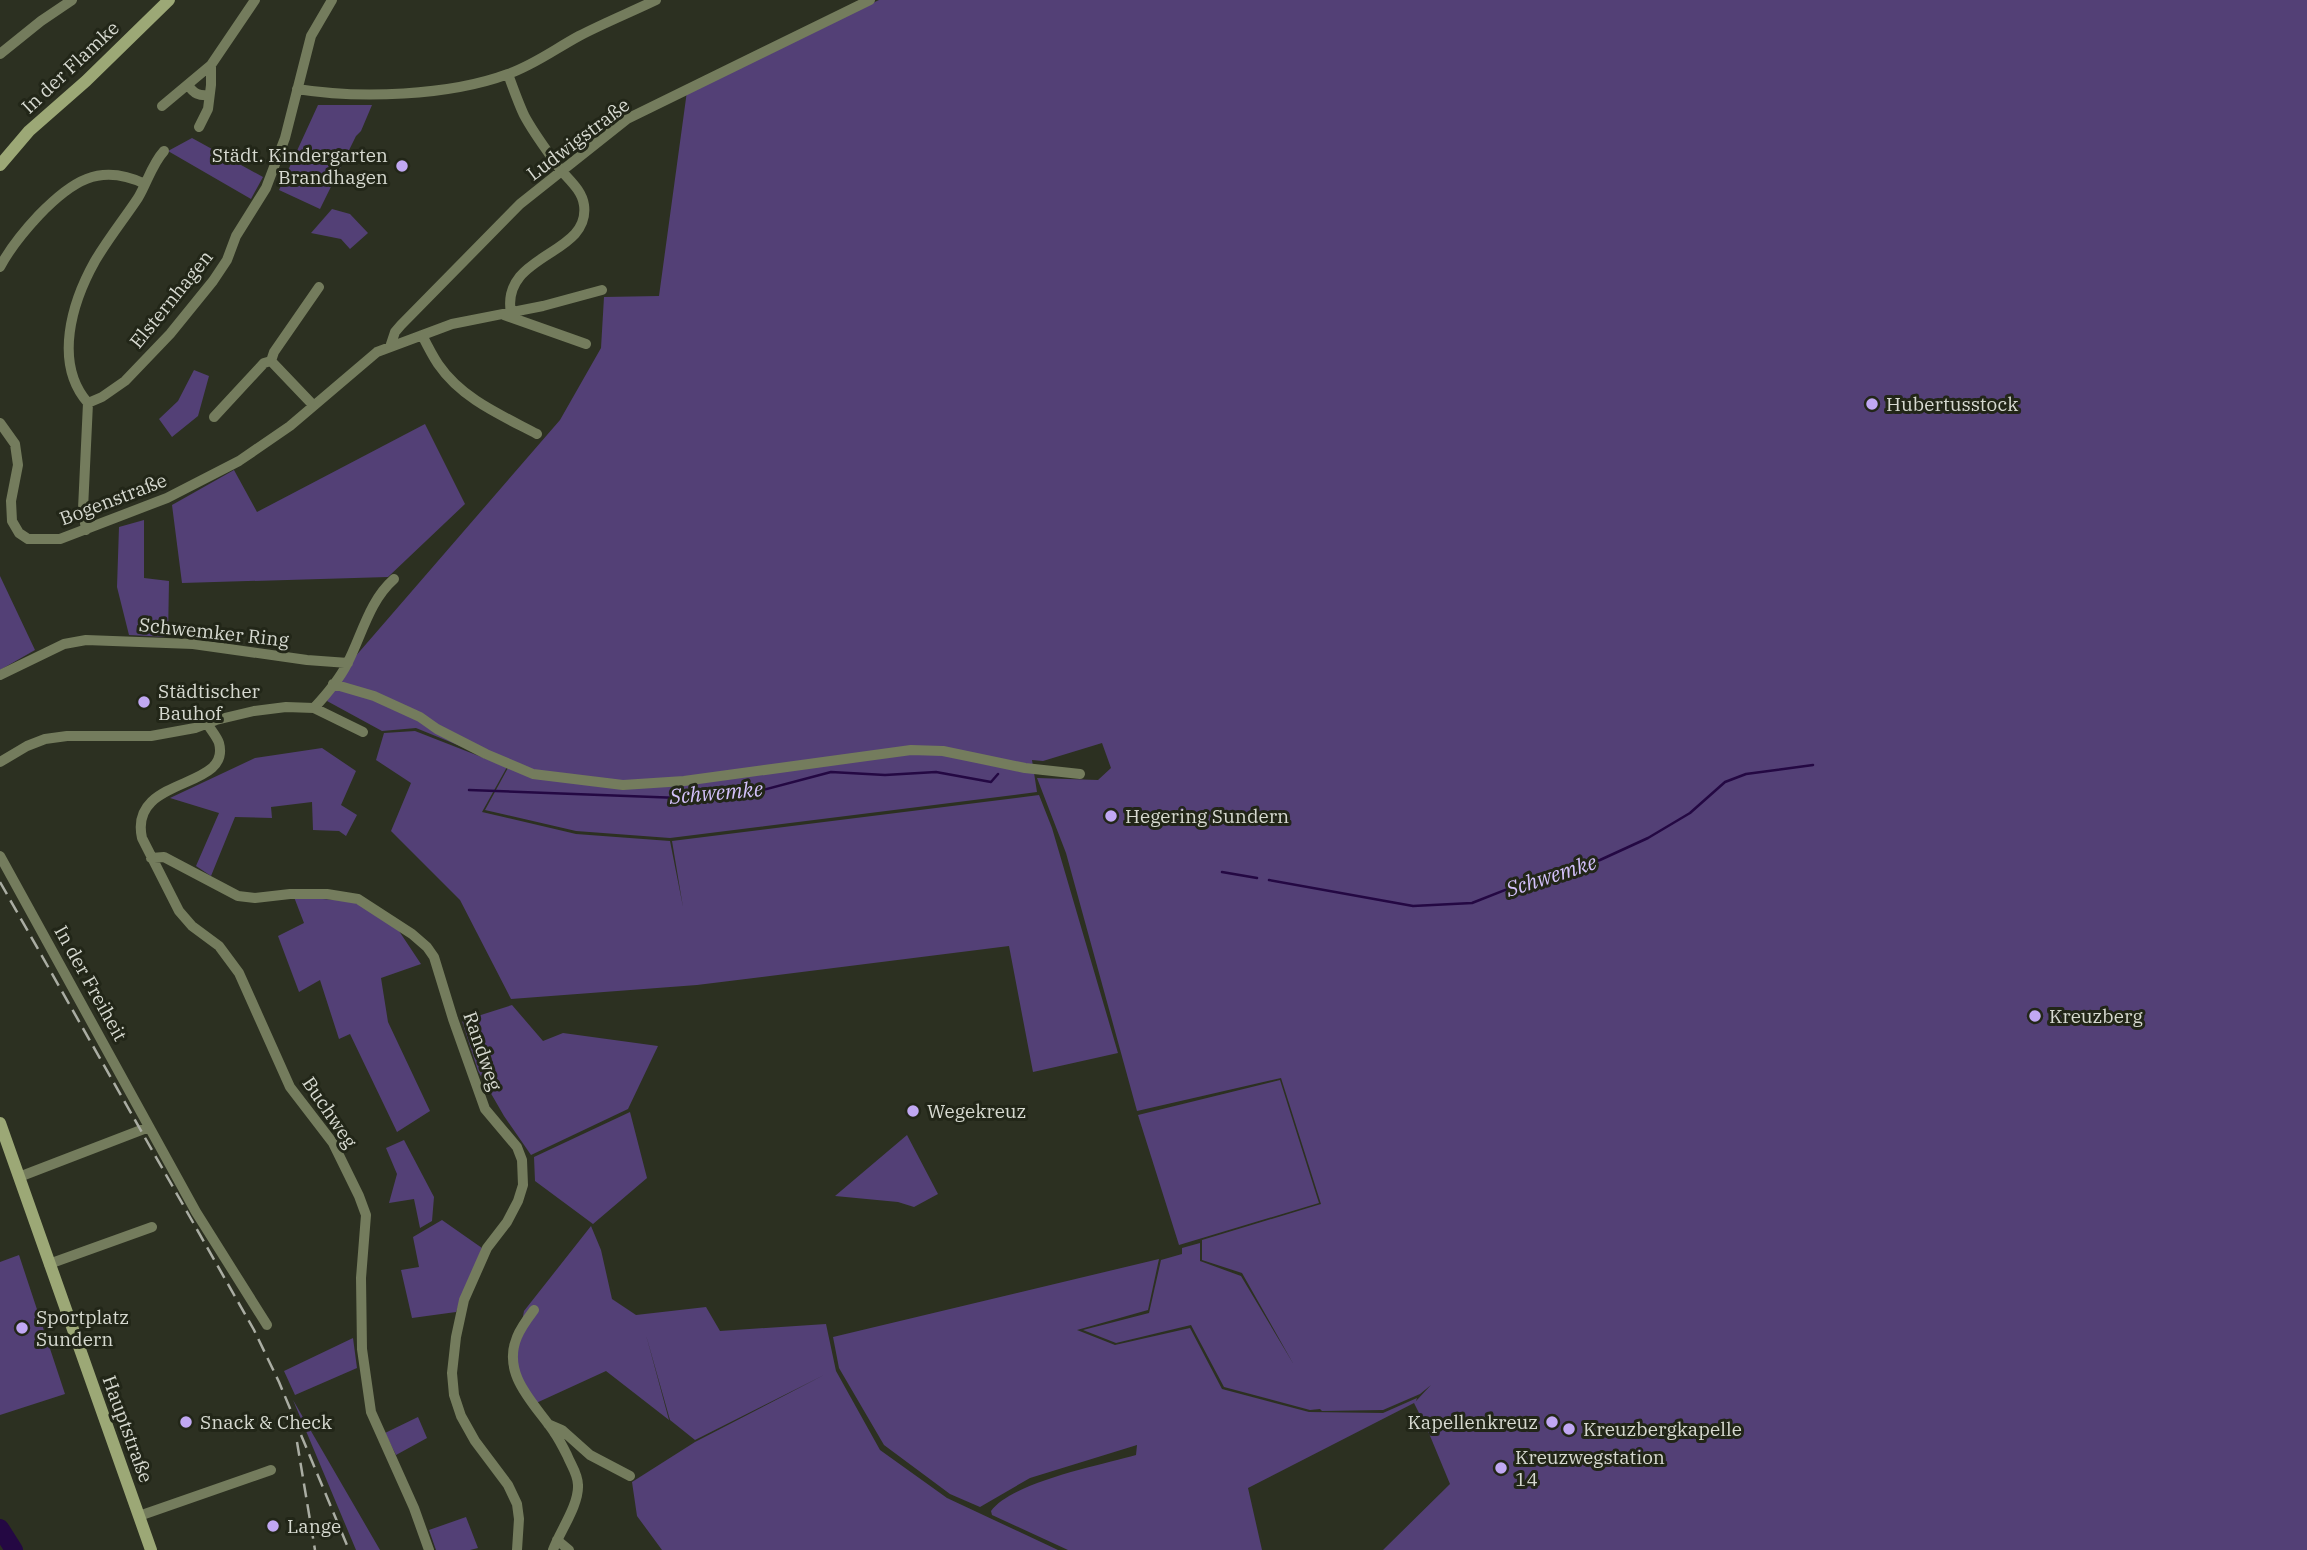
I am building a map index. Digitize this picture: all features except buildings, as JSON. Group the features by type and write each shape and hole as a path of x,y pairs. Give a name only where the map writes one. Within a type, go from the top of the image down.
{"main road":[{"name":"In der Flamke","path":"0,165 29,131 86,81 169,0"},
{"name":"Hauptstraße","path":"0,1124 151,1550"}],"street":[{"path":"0,54 71,0"},
{"path":"162,106 211,65 255,0"},
{"name":"Elsternhagen","path":"88,403 125,381 170,334 227,260 242,225 265,188 285,138 311,36 332,0"},
{"path":"297,89 345,94 413,92 458,87 508,75 577,37 656,0"},
{"name":"Ludwigstraße","path":"390,347 395,332 401,325 520,204 626,119 730,71 870,0"},
{"path":"199,127 208,109 211,65"},
{"path":"507,314 512,291 523,272 571,238 583,222 583,201 524,115 508,75"},
{"path":"188,85 200,96 209,94"},
{"path":"86,530 83,509 88,403 75,385 68,338 84,283 164,151"},
{"path":"0,267 28,227 61,192 75,184 102,176 116,175 145,184"},
{"path":"271,361 274,352 319,287"},
{"name":"Bogenstraße","path":"0,424 15,444 18,466 11,502 12,522 19,533 28,539 60,539 167,498 239,461 289,426 377,352 452,324 507,314 601,290"},
{"name":"Bogenstraße","path":"507,314 586,344"},
{"path":"422,335 439,365 458,386 482,406 537,434"},
{"path":"271,361 313,405"},
{"path":"214,417 264,363 271,361"},
{"path":"314,708 348,663 371,610 383,589 394,579"},
{"name":"Schwemker Ring","path":"0,675 64,644 86,640 192,644 348,663"},
{"path":"333,684 374,696 420,717 437,729 486,754 533,774 623,785 684,781 911,750 943,751 1025,768 1080,774"},
{"path":"0,762 45,739 67,736 151,736 208,725 216,720 254,711 286,708 314,708 363,732"},
{"name":"Buchweg","path":"208,725 219,743 220,754 214,766 151,799 142,813 141,832 151,858 184,918 219,946 235,966 290,1087 333,1143 359,1196 366,1215 361,1306 362,1349 369,1405 414,1508 429,1550"},
{"name":"In der Freiheit","path":"0,856 196,1212 267,1325"},
{"name":"Randweg","path":"151,858 164,857 238,895 255,898 327,894 358,898 412,934 434,957 485,1109 517,1147 522,1160 521,1194 507,1222 487,1248 464,1300 452,1373 454,1395 461,1416 475,1441 508,1485 517,1504 517,1550"},
{"path":"19,1177 149,1128"},
{"path":"49,1264 152,1227"},
{"path":"534,1310 518,1334 513,1361 523,1390 558,1438 576,1475 578,1485 575,1502 555,1545 569,1550"},
{"path":"548,1423 562,1430 590,1455 629,1476"},
{"path":"139,1516 271,1470"}],"shaded area":[{"path":"879,0 2307,0 2307,1550 1383,1550 1450,1484 1414,1403 1248,1488 1262,1550 1068,1550 992,1515 991,1511 1018,1491 1037,1483 1136,1455 1137,1445 1030,1478 980,1507 950,1494 884,1445 839,1368 833,1337 1159,1259 1148,1310 1077,1330 1115,1345 1190,1328 1222,1389 1309,1412 1383,1413 1417,1398 1416,1401 1431,1385 1420,1394 1383,1410 1310,1410 1224,1387 1191,1325 1116,1343 1083,1330 1149,1313 1161,1260 1182,1254 1182,1248 1200,1243 1200,1261 1241,1276 1294,1365 1242,1273 1202,1260 1202,1240 1321,1204 1281,1078 1137,1111 1066,853 1037,778 1098,780 1111,768 1102,743 1043,761 1032,760 1037,792 670,838 576,831 485,810 509,766 416,728 382,731 327,701 341,673 560,420 601,348 604,297 659,296 687,91"},
{"path":"318,105 372,105 320,209 279,190"},
{"path":"192,138 263,177 251,199 168,151"},
{"path":"332,209 350,214 368,233 350,249 341,239 311,233"},
{"path":"194,370 209,376 198,416 172,437 159,419 178,401"},
{"path":"425,424 465,504 388,577 182,583 172,505 234,470 257,512"},
{"path":"144,520 144,578 169,581 168,637 129,635 117,587 119,527"},
{"path":"0,576 35,650 0,670"},
{"path":"415,731 507,767 482,812 576,834 670,841 683,907 672,841 1039,795 1052,828 1118,1053 1033,1072 1009,946 697,985 511,999 460,900 391,831 411,783 376,760 384,733"},
{"path":"322,748 356,771 341,805 357,815 346,836 339,831 313,830 312,802 271,807 272,818 235,817 211,876 196,866 219,813 170,798 255,758"},
{"path":"294,897 351,901 391,919 421,964 381,978 388,1022 430,1111 397,1132 350,1034 339,1039 320,980 299,992 278,936 304,923"},
{"path":"512,1005 543,1041 563,1033 658,1046 628,1109 531,1155 478,1071 462,1021"},
{"path":"1280,1080 1319,1203 1179,1245 1138,1115"},
{"path":"630,1112 647,1178 593,1224 535,1181 534,1157"},
{"path":"907,1135 938,1194 914,1207 898,1202 835,1196"},
{"path":"404,1140 434,1197 432,1221 420,1228 414,1199 389,1203 397,1174 386,1148"},
{"path":"442,1220 482,1248 456,1312 412,1318 401,1270 419,1267 413,1237"},
{"path":"591,1226 601,1250 612,1299 636,1315 706,1307 720,1331 826,1324 836,1371 880,1450 947,1498 1058,1550 662,1550 637,1516 632,1482 695,1442 824,1375 695,1440 670,1420 646,1335 669,1420 606,1371 534,1404 518,1375 516,1353 524,1311"},
{"name":"Sportplatz Sundern","path":"19,1255 65,1394 0,1415 0,1262"},
{"path":"353,1338 357,1368 295,1395 284,1371"},
{"path":"293,1400 380,1550 356,1550"},
{"path":"418,1417 427,1438 396,1455 385,1433"},
{"path":"466,1517 478,1548 436,1550 429,1530"}],"waterway":[{"name":"Schwemke","path":"1269,880 1413,906 1472,903 1538,877 1600,860 1648,838 1690,813 1725,782 1746,774 1813,765"},
{"name":"Schwemke","path":"469,790 680,798 748,794 831,772 885,775 936,772 991,782 998,774"},
{"name":"Schwemke","path":"1222,872 1257,878"},
{"path":"0,1528 14,1550"}],"railway":[{"path":"0,882 254,1330 279,1382 349,1550"},
{"path":"297,1442 315,1550"}],"place":[{"name":"Städt. Kindergarten Brandhagen","path":"402,166"},
{"name":"Hubertusstock","path":"1872,404"},
{"name":"Städtischer Bauhof","path":"144,702"},
{"name":"Hegering Sundern","path":"1111,816"},
{"name":"Kreuzberg","path":"2035,1016"},
{"name":"Wegekreuz","path":"913,1111"},
{"name":"Sportplatz Sundern","path":"22,1328"},
{"name":"Snack & Check","path":"186,1422"},
{"name":"Kapellenkreuz","path":"1552,1422"},
{"name":"Kreuzbergkapelle","path":"1569,1429"},
{"name":"Kreuzwegstation 14","path":"1501,1468"},
{"name":"Lange","path":"273,1526"}]}
